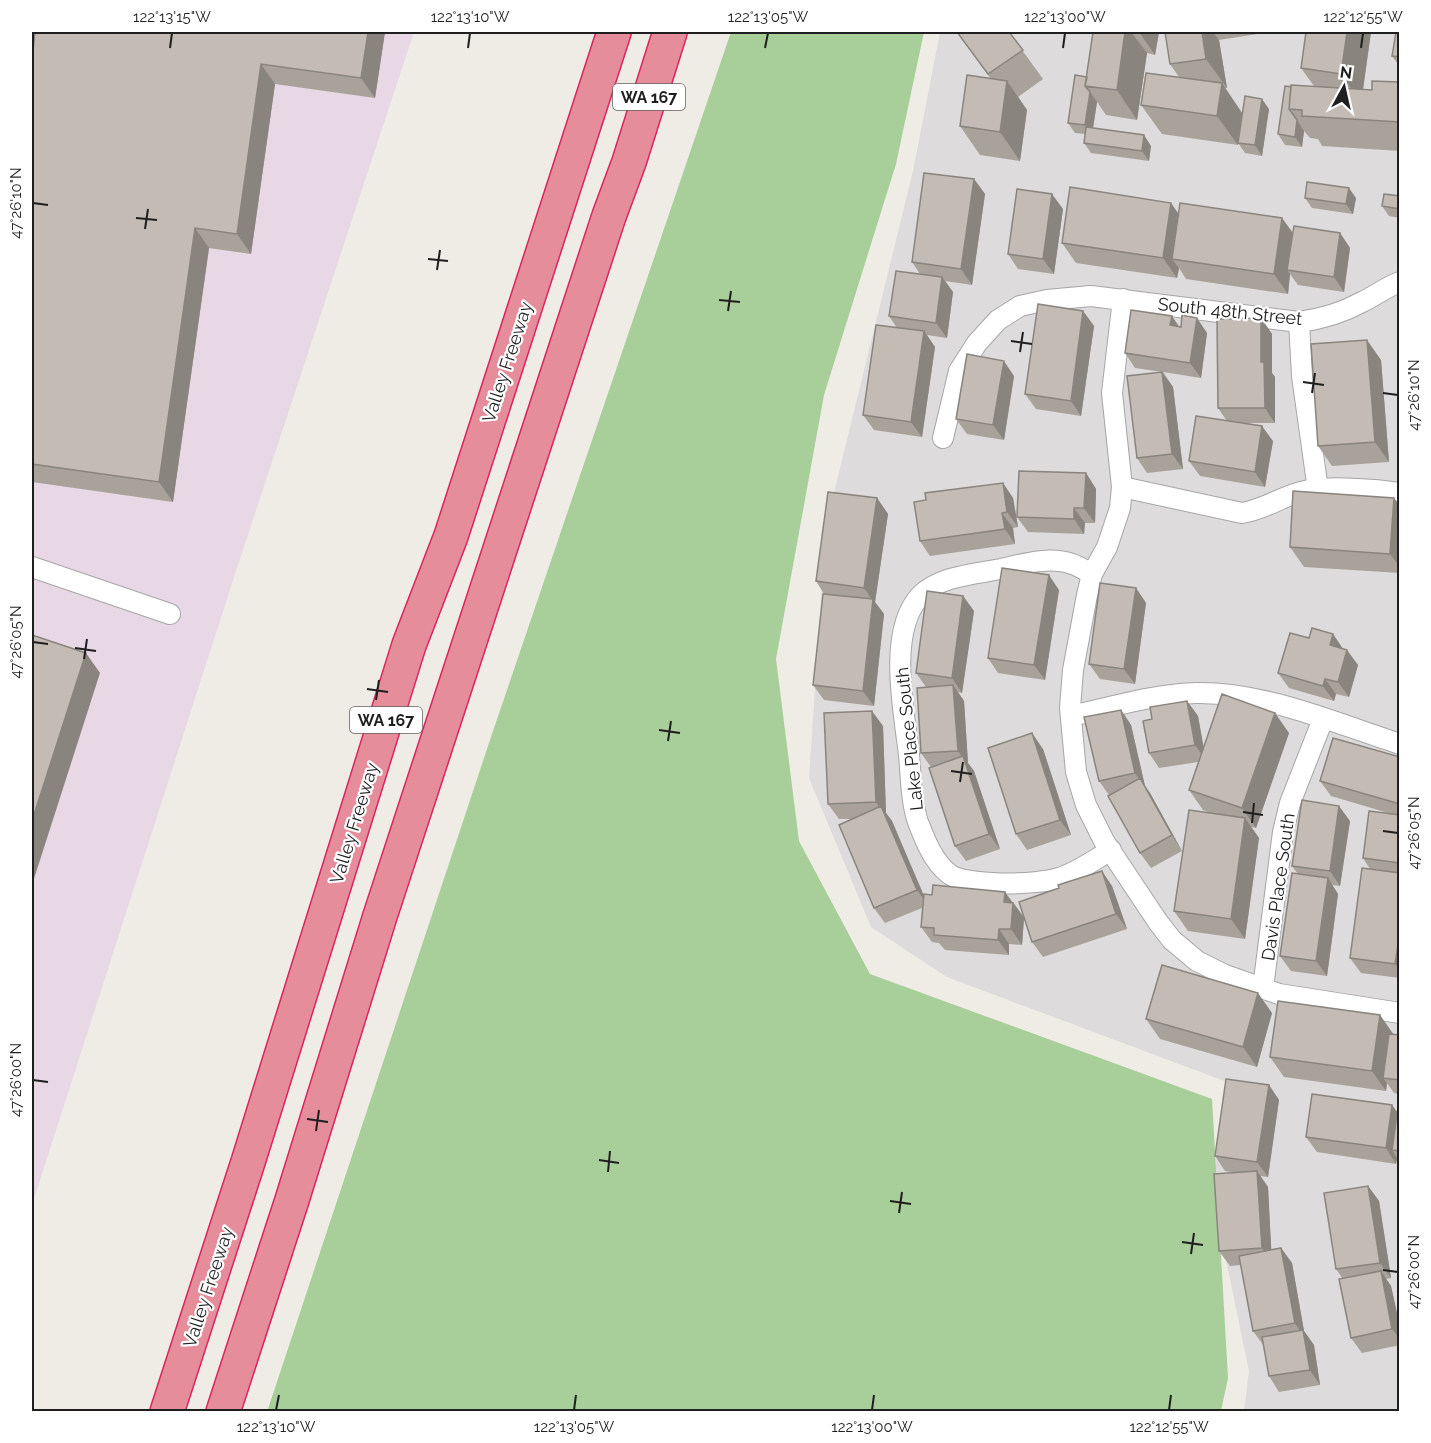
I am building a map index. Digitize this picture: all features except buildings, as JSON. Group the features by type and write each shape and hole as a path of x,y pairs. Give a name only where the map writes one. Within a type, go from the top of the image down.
{"highway":[{"name":"Valley Freeway","path":"167,1412 248,1162 409,645 451,536 614,32"},
{"path":"206,1412 653,32"},
{"name":"WA 167","path":"223,1412 292,1200 380,916 670,32"},
{"path":"629,162 687,32"}],"street":[{"name":"South 48th Street","path":"1123,299 1299,322 1325,318 1363,302 1383,289 1400,282"},
{"path":"943,438 959,371 998,320 1020,306 1047,300 1091,296 1123,299 1112,393 1122,487 1120,508 1114,529 1092,574 1073,670 1071,716 1076,772 1086,805 1111,850 1172,940 1197,961 1225,975 1280,994 1400,1013"},
{"path":"1299,322 1302,376 1318,490"},
{"path":"1122,487 1242,513 1259,511 1304,491 1344,489 1400,493"},
{"name":"Lake Place South","path":"1092,574 1072,564 1037,561 941,582 919,597 905,626 900,648 901,684 918,820 937,862 949,875 973,882 1035,883 1057,879 1076,871 1111,850"},
{"path":"32,567 170,614"},
{"path":"1071,716 1165,696 1224,693 1281,705 1400,744"},
{"name":"Davis Place South","path":"1263,988 1283,832 1290,803 1323,719"}],"shaded area":[{"path":"32,32 414,32 235,574 32,1205"},
{"path":"940,32 1399,32 1399,1411 1244,1411 1249,1371 1212,1192 1227,1082 947,977 871,927 809,778 826,525 913,171"}],"green space":[{"path":"731,32 924,32 896,164 824,395 776,659 799,841 870,974 1212,1099 1228,1378 1221,1411 267,1412 492,734"}]}
